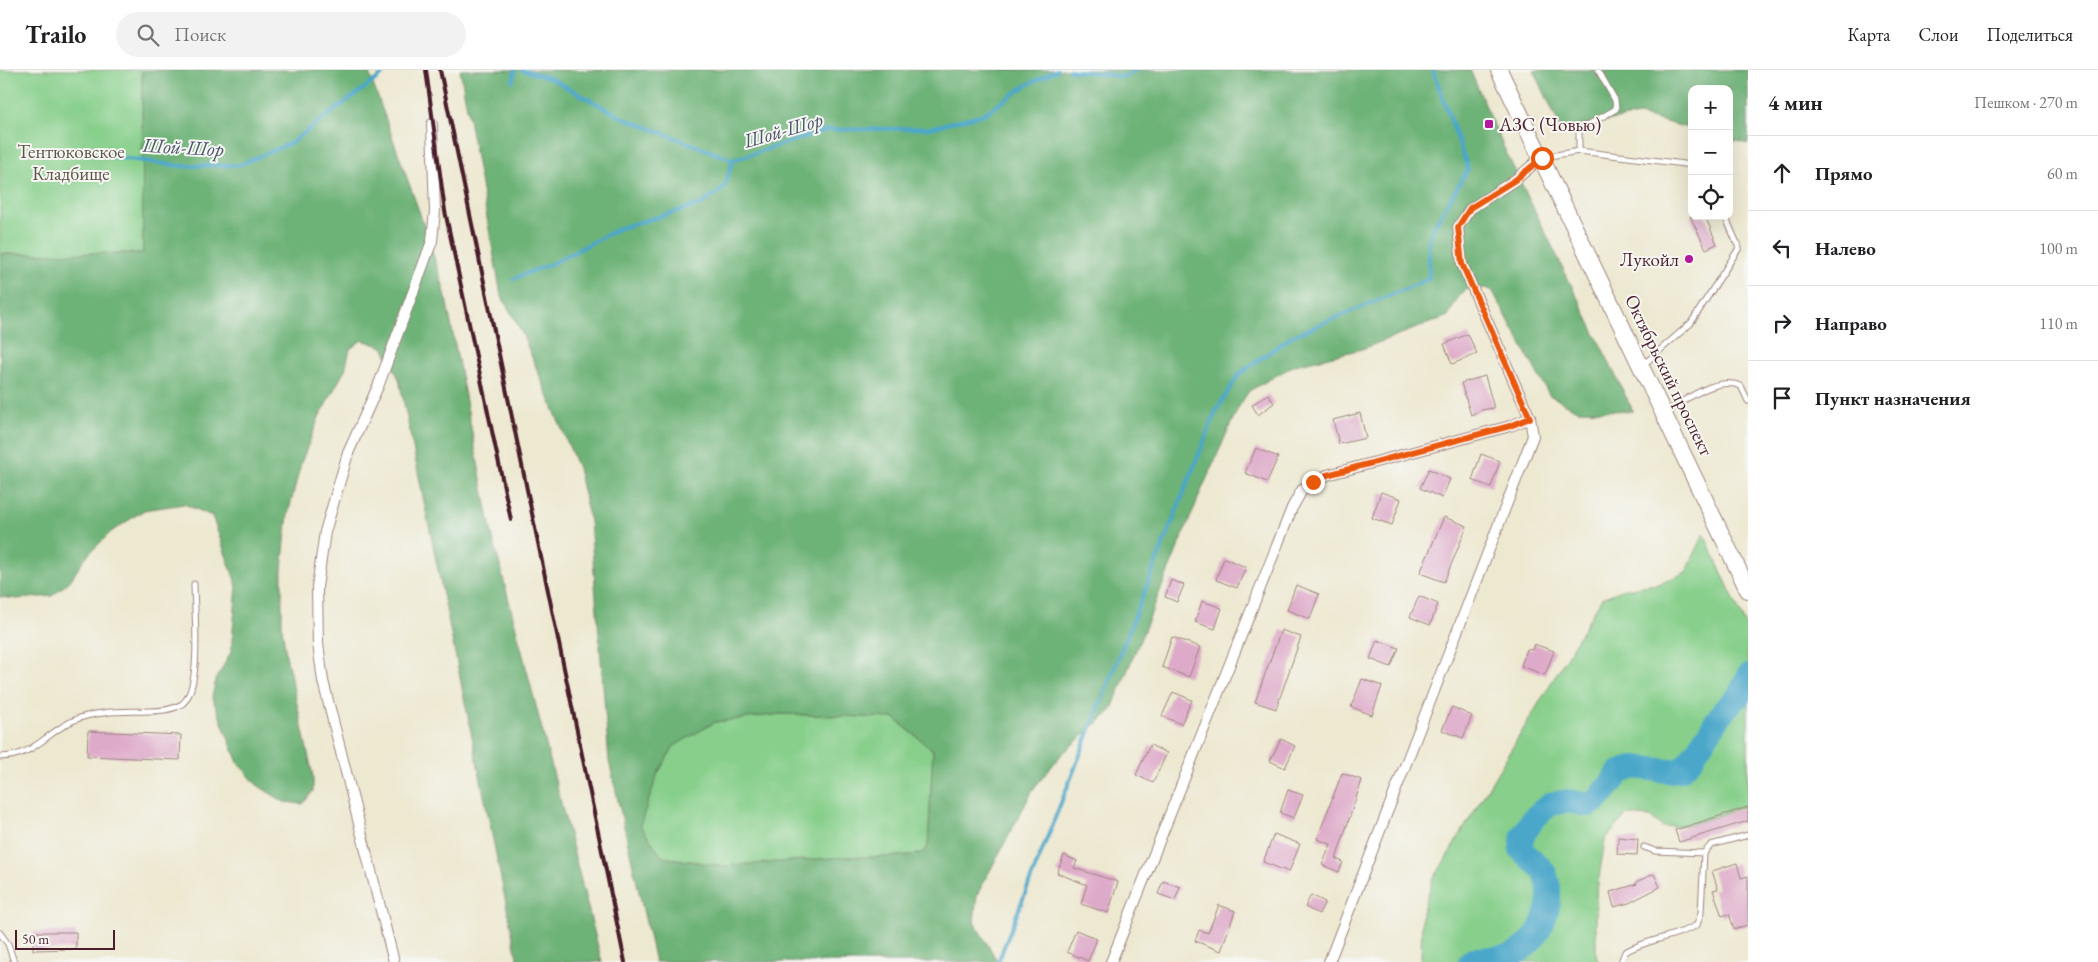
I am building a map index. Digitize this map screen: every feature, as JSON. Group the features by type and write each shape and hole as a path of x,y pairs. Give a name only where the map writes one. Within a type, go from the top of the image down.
{"main road":[{"name":"Октябрьский проспект","path":"1499,70 1748,590"}],"street":[{"path":"394,962 323,681 318,644 316,588 325,532 340,478 379,384 432,241 435,211 432,124"},
{"path":"1329,962 1532,436 1530,418 1462,264 1458,227 1470,208 1515,180 1542,158"},
{"path":"1111,962 1292,508 1302,490 1327,475 1510,426 1530,418"}],"lane":[{"path":"1579,151 1579,130 1616,109 1615,100 1598,70"},
{"path":"1542,158 1579,151 1688,165"},
{"path":"1642,366 1691,323 1739,248 1727,220"},
{"path":"1664,412 1718,384 1732,382 1741,386 1748,401"},
{"path":"0,757 25,754 78,718 98,713 173,709 184,703 192,688 195,671 194,584"},
{"path":"1621,962 1624,952 1632,947 1679,935 1699,922 1704,853 1712,844 1748,834"},
{"path":"1644,847 1655,852 1704,853"},
{"path":"0,933 8,944 14,962"}],"green space":[{"name":"Тентюковское Кладбище","path":"0,70 142,70 143,253 0,254"},
{"path":"142,70 368,70 419,211 444,288 492,535 602,962 518,962 399,379 383,347 362,340 350,349 345,370 320,415 301,463 288,514 282,570 282,627 286,655 313,776 313,791 303,804 284,802 257,785 238,763 212,697 216,679 231,652 237,586 212,516 184,504 144,510 111,532 85,558 70,581 52,596 17,599 0,597 0,254 143,253"},
{"path":"460,70 1470,70 1504,148 1633,411 1577,410 1549,395 1492,290 1482,288 1468,289 1464,292 1456,301 1448,316 1362,349 1295,365 1249,391 1238,408 1202,489 1111,711 1062,754 1034,788 977,895 974,922 998,962 655,962 609,761 590,522 578,468 521,331 501,295","holes":["781,714 894,718 933,750 928,847 920,854 887,857 846,857 723,866 662,857 640,825 658,773 674,746 715,722"]},
{"path":"1534,70 1748,70 1748,144 1733,140 1733,85 1688,85 1688,128 1639,115 1561,129"},
{"path":"1704,534 1748,630 1748,805 1691,825 1663,827 1651,817 1626,815 1605,840 1596,896 1596,955 1599,962 1421,962 1422,912 1433,880 1602,598 1624,589 1662,583 1686,572"},
{"path":"781,714 894,718 933,750 928,847 920,854 887,857 846,857 723,866 662,857 640,825 658,773 674,746 715,722"}],"building":[{"path":"1692,220 1707,220 1717,244 1706,249"},
{"path":"1468,334 1477,354 1452,364 1444,344"},
{"path":"1485,376 1494,408 1481,410 1471,415 1461,383"},
{"path":"1268,394 1274,403 1258,415 1252,405"},
{"path":"1360,413 1366,438 1339,444 1333,420"},
{"path":"1256,448 1278,457 1267,482 1245,473"},
{"path":"1481,454 1500,461 1491,487 1472,480"},
{"path":"1429,469 1450,479 1442,498 1420,488"},
{"path":"1381,492 1401,499 1392,525 1372,518"},
{"path":"1444,517 1467,526 1444,582 1420,573"},
{"path":"1224,558 1246,567 1237,588 1216,580"},
{"path":"1171,580 1184,585 1177,602 1165,597"},
{"path":"1296,585 1319,594 1310,619 1287,610"},
{"path":"1419,596 1438,604 1430,625 1410,617"},
{"path":"1202,601 1222,608 1215,629 1195,622"},
{"path":"1281,630 1301,637 1276,709 1255,702"},
{"path":"1172,637 1200,647 1189,677 1162,667"},
{"path":"1377,640 1399,648 1391,667 1370,659"},
{"path":"1534,644 1554,651 1545,675 1521,666 1527,649 1532,650"},
{"path":"1362,679 1382,686 1372,715 1351,707"},
{"path":"1173,692 1192,700 1181,724 1162,716"},
{"path":"1452,707 1472,716 1463,738 1442,730"},
{"path":"88,731 181,735 180,760 87,756"},
{"path":"1281,739 1295,746 1285,768 1270,761"},
{"path":"1150,745 1167,753 1153,783 1136,775"},
{"path":"1342,773 1362,780 1336,859 1343,862 1339,872 1322,865 1331,844 1317,839"},
{"path":"1288,790 1303,795 1294,818 1280,813"},
{"path":"1748,807 1748,821 1679,842 1675,830"},
{"path":"1274,834 1300,844 1289,872 1263,862"},
{"path":"1618,837 1638,839 1637,855 1617,854"},
{"path":"1064,855 1077,861 1074,868 1118,882 1108,913 1081,904 1087,885 1057,873"},
{"path":"1737,863 1741,878 1748,876 1748,925 1734,929 1729,914 1722,916 1713,890 1718,889 1712,871"},
{"path":"1654,874 1660,887 1629,903 1614,907 1610,892 1637,884 1636,882"},
{"path":"1163,881 1180,887 1175,900 1158,894"},
{"path":"1311,895 1325,902 1319,914 1305,907"},
{"path":"1219,905 1235,911 1221,951 1195,941 1199,930 1208,933"},
{"path":"1076,930 1097,939 1088,961 1067,952"},
{"path":"33,932 76,932 76,949 33,950"}],"waterway":[{"name":"Шой-Шор","path":"513,81 515,70"},
{"name":"Шой-Шор","path":"522,70 552,79 621,117 733,160 827,130 930,128 984,114 1027,85 1057,70"},
{"name":"Шой-Шор","path":"1069,70 1125,77 1136,70"},
{"path":"998,962 1216,411 1239,374 1292,336 1429,279 1429,240 1433,228 1468,169 1433,70"},
{"name":"Шой-Шор","path":"106,156 181,166 239,165 291,143 382,75"},
{"path":"513,279 553,263 620,228 702,204 724,188 733,160"},
{"path":"1470,962 1474,959 1498,958 1512,955 1531,941 1544,920 1549,896 1545,873 1521,849 1523,835 1532,820 1550,804 1568,801 1588,805 1598,800 1620,772 1635,767 1668,771 1680,770 1689,762 1724,710 1739,696 1748,676"}],"railway":[{"path":"426,70 445,211 511,520"},
{"path":"440,70 625,962"}],"place":[{"name":"АЗС (Човью)","path":"1489,124"},
{"name":"Лукойл","path":"1689,259"}],"route":[{"path":"1313,482 1327,475 1510,426 1530,418 1462,264 1458,227 1470,208 1515,180 1542,158"}]}
